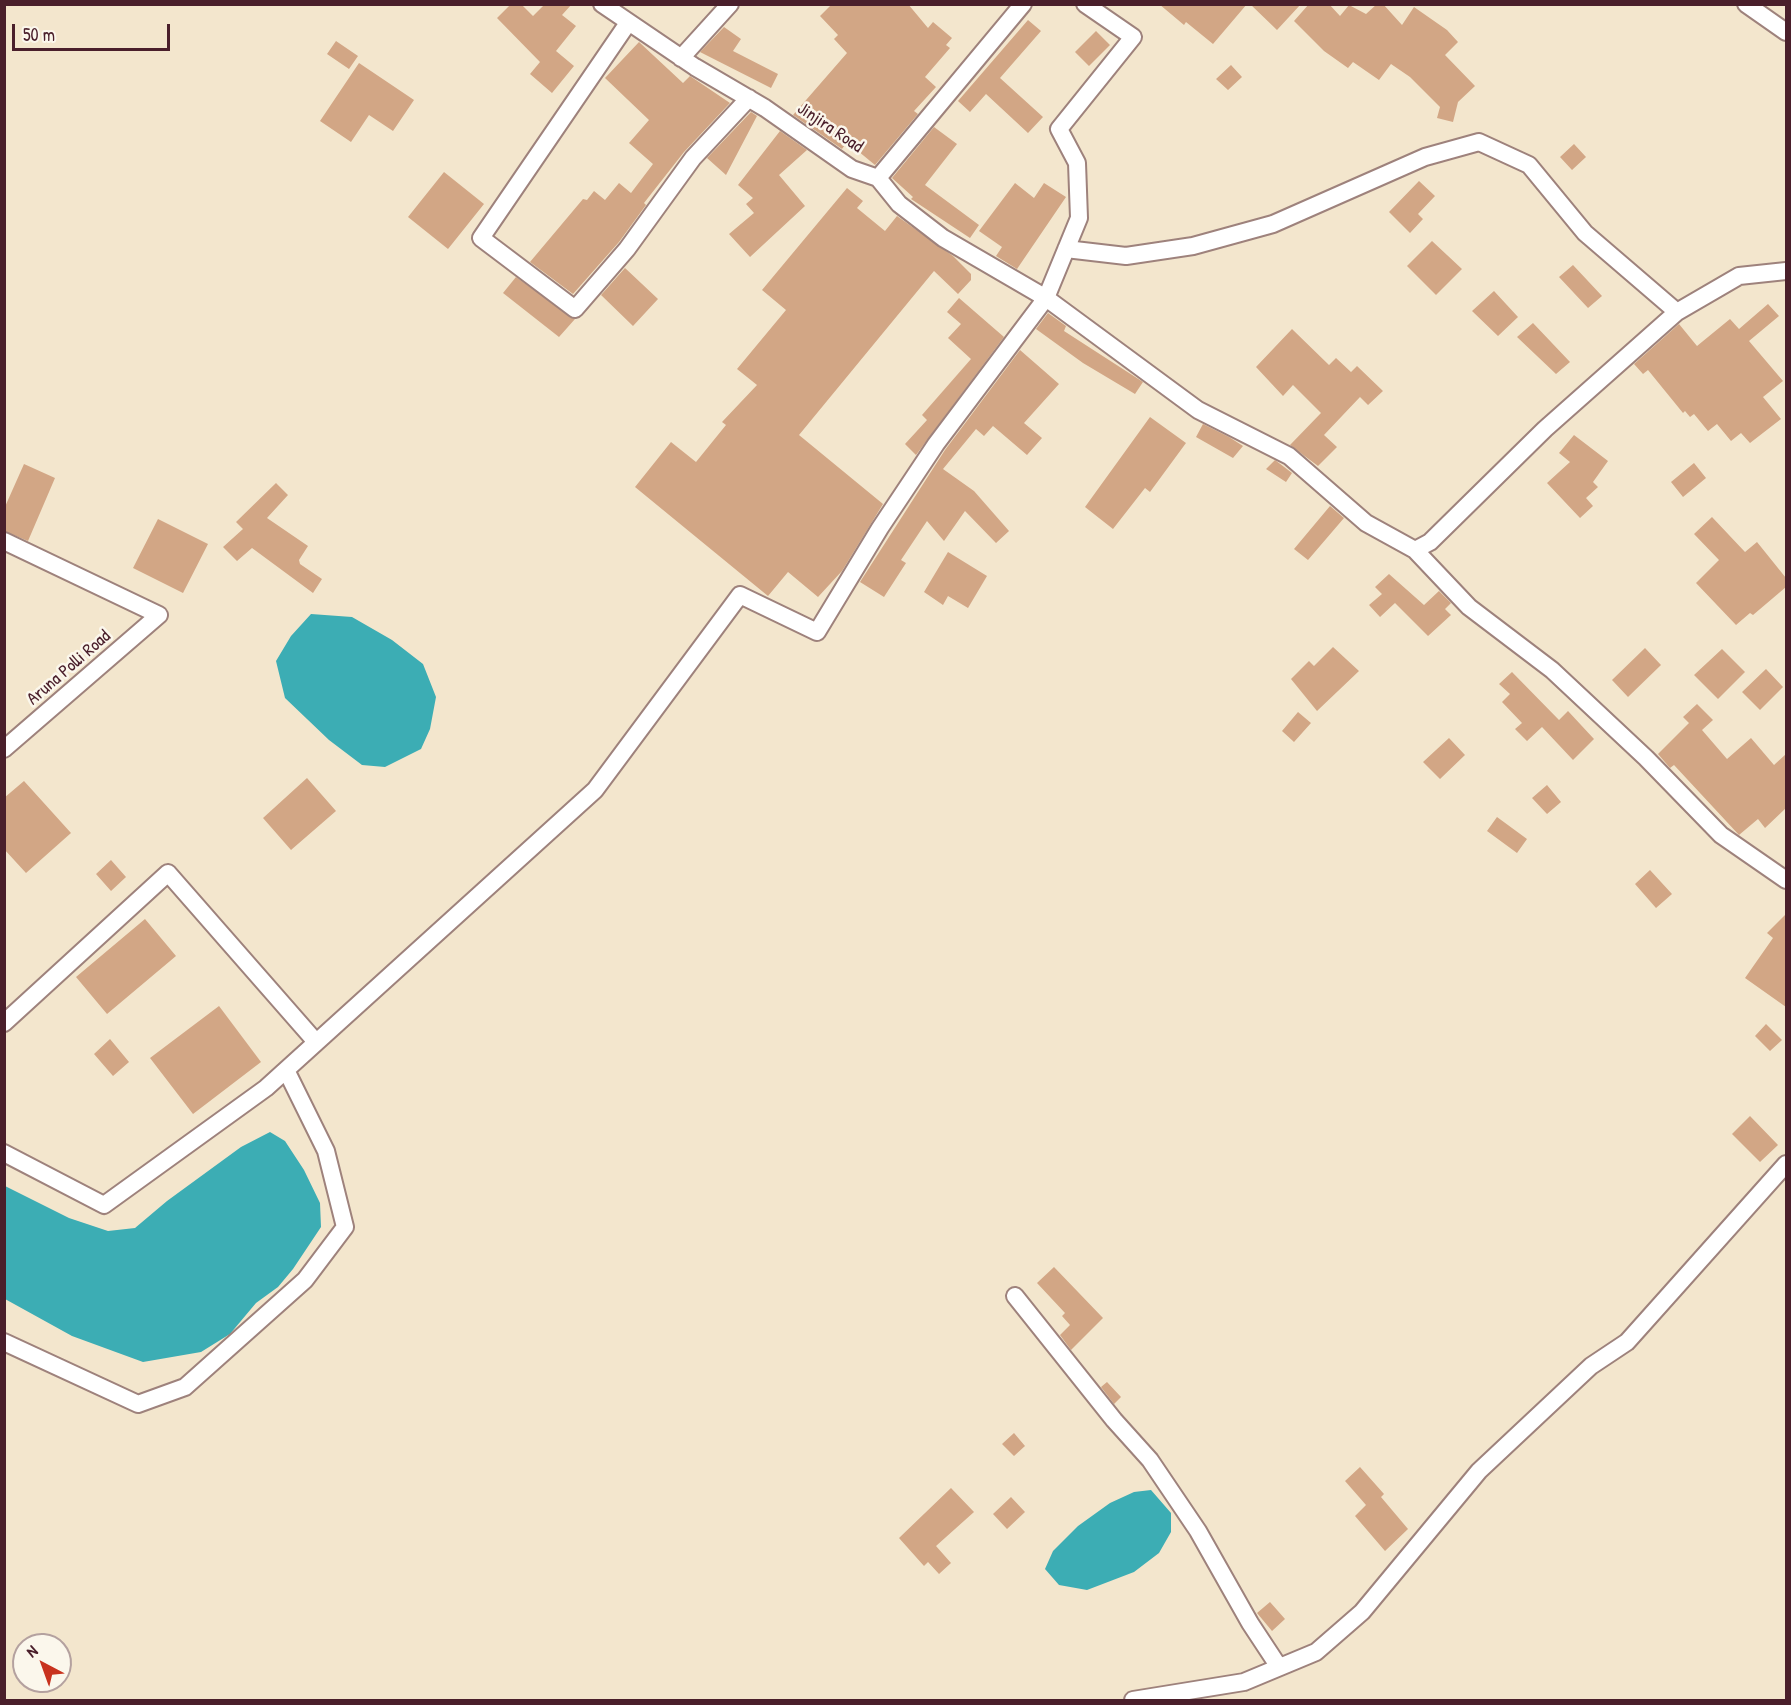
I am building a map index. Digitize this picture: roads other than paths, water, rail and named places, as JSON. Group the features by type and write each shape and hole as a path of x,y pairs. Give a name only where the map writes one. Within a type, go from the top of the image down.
{"street":[{"name":"Jinjira Road","path":"602,4 681,58 749,98 852,169 878,178"},
{"path":"681,58 730,4"},
{"path":"1023,4 878,178 899,204 944,238 1046,298 1198,410 1289,456 1366,523 1415,550 1469,607 1552,670 1646,758 1721,835 1786,880"},
{"path":"4,1153 104,1205 266,1088 595,790 740,595 817,632 880,528 936,444 1046,298 1079,218 1077,163 1059,129 1133,37 1085,4"},
{"path":"1746,4 1786,32"},
{"path":"628,23 481,238 575,309 627,249 693,158 749,98"},
{"path":"1066,249 1126,256 1193,246 1273,224 1425,157 1479,142 1529,165 1585,233 1677,312"},
{"path":"1415,550 1430,542 1545,429 1677,312 1739,276 1786,271"},
{"name":"Aruna Polli Road","path":"4,542 159,615 4,749"},
{"path":"4,1023 168,873 316,1042"},
{"path":"4,1342 138,1404 185,1387 305,1280 345,1227 326,1151 286,1070"},
{"path":"1133,1701 1244,1682 1316,1652 1362,1612 1479,1471 1591,1366 1627,1342 1786,1164"},
{"path":"1015,1296 1114,1420 1150,1460 1198,1531 1250,1623 1279,1667"}],"water":[{"path":"311,614 352,617 392,640 423,664 436,697 430,729 421,749 385,767 362,765 329,740 285,698 276,661 291,636"},
{"path":"270,1132 285,1141 304,1170 320,1203 321,1227 278,1287 256,1303 230,1334 201,1352 143,1362 72,1336 5,1299 5,1186 69,1218 108,1231 135,1228 167,1201 241,1147"},
{"path":"1151,1490 1171,1513 1171,1532 1159,1553 1134,1572 1087,1590 1059,1585 1045,1569 1053,1551 1078,1526 1110,1503 1134,1492"}]}
